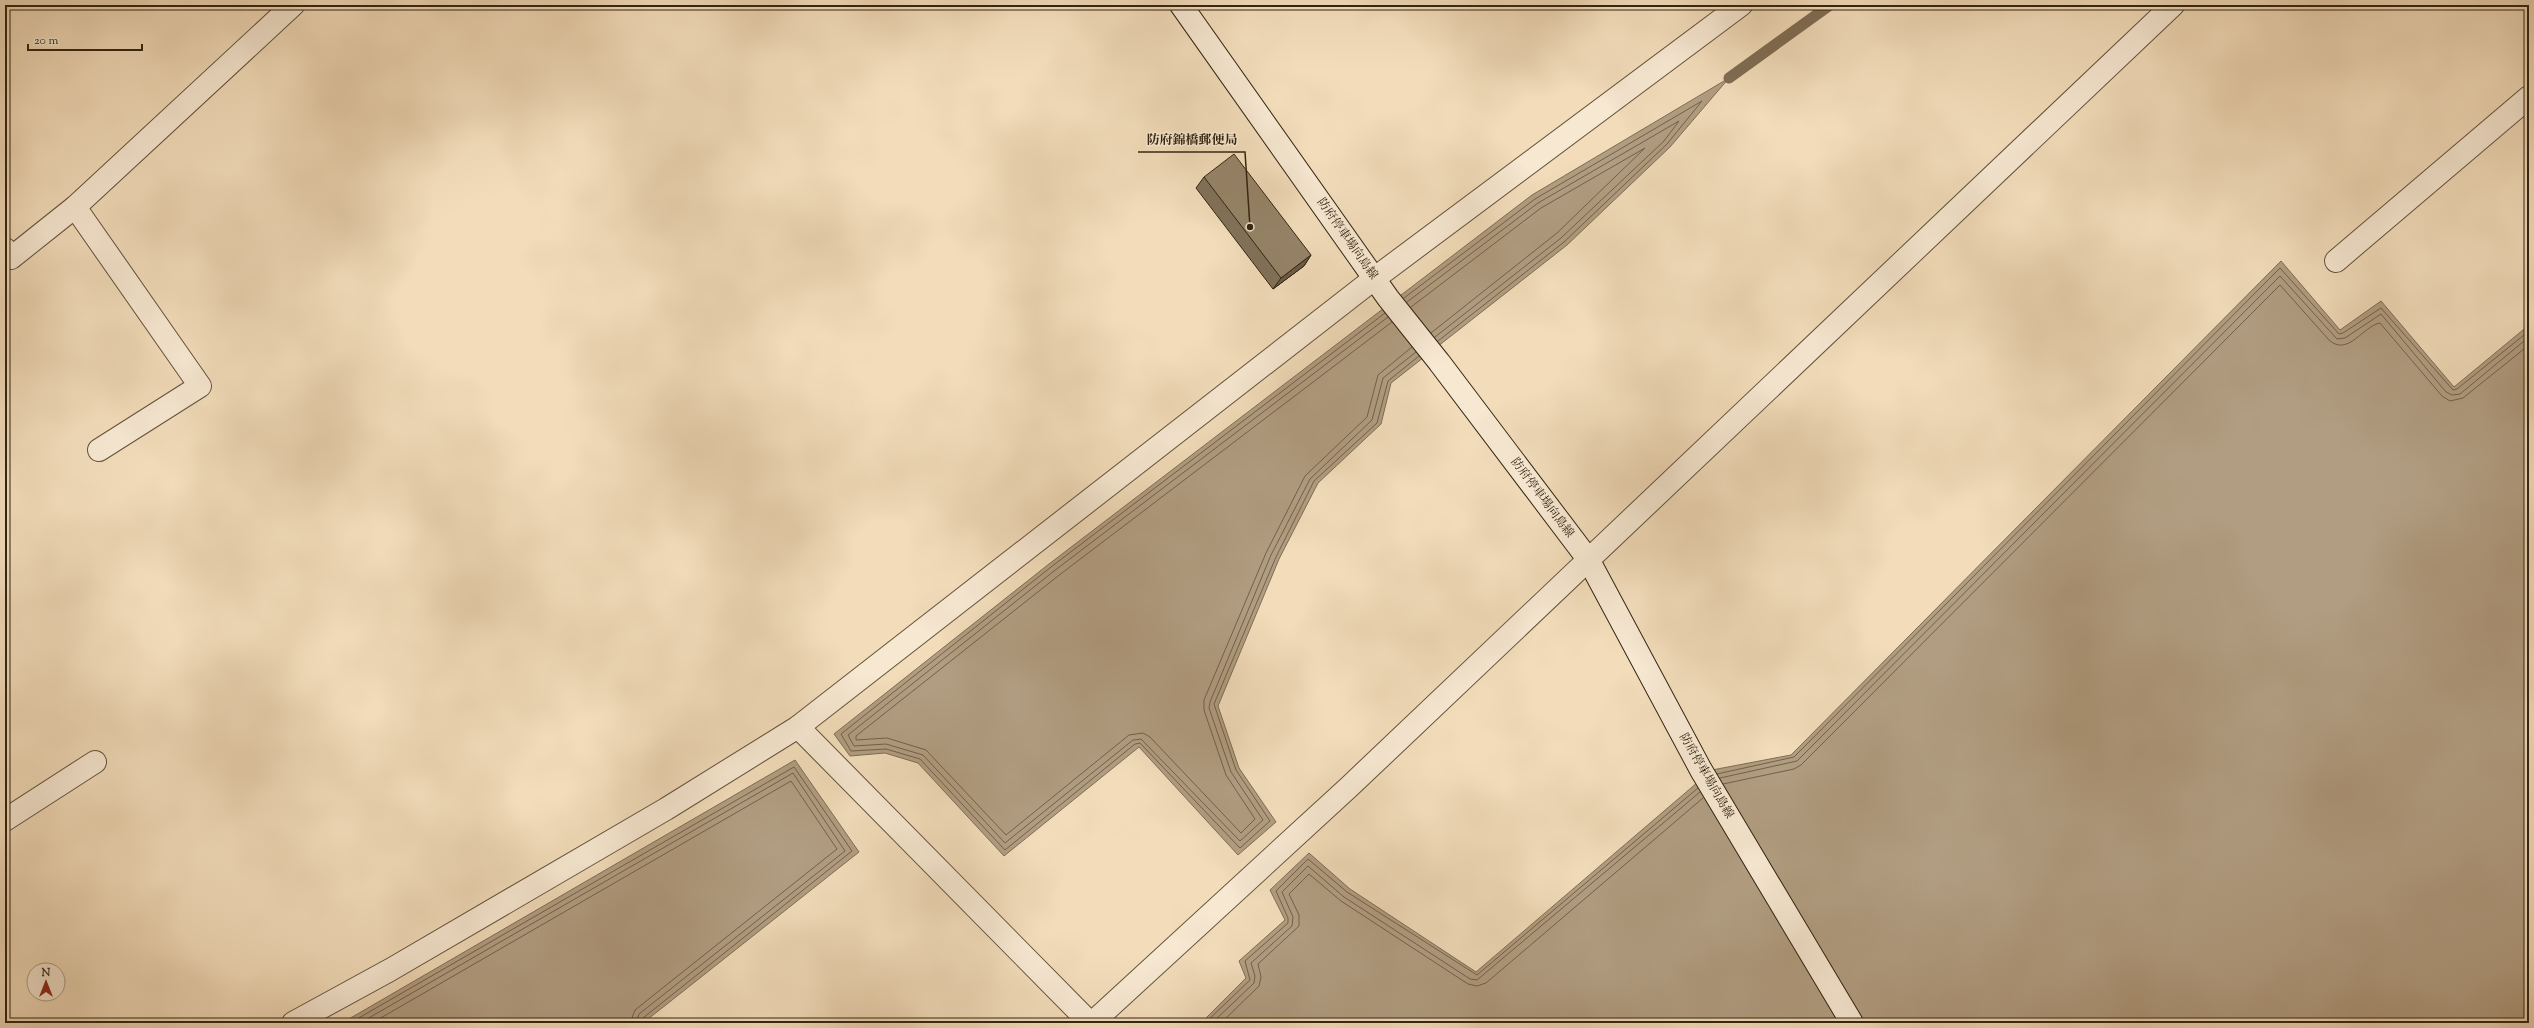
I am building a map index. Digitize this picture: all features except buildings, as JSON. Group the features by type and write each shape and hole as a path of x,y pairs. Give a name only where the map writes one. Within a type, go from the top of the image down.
{"street":[{"path":"5,249 11,258 75,207 293,5"},
{"name":"防府停車場向島線","path":"1181,5 1376,278 1388,298 1439,362 1588,559 1701,770 1852,1023"},
{"path":"293,1023 390,970 666,808 798,727 1376,278 1741,5"},
{"path":"798,727 1091,1023 1348,787 2173,5"},
{"path":"2336,261 2529,97"},
{"path":"75,207 200,386 99,450"},
{"path":"5,820 95,762"}],"water":[{"path":"1729,78 1670,147 1567,245 1391,383 1381,424 1318,483 1279,559 1218,706 1239,768 1276,822 1238,855 1139,747 1004,856 918,763 885,753 850,756 834,734 1049,564 1532,195"},
{"path":"2281,261 2340,330 2381,301 2454,387 2529,325 2529,1023 1201,1023 1246,978 1239,961 1285,920 1270,890 1309,853 1350,889 1476,972 1712,770 1791,755"},
{"path":"795,760 859,852 643,1023 342,1023"}],"waterway":[{"path":"1729,78 1830,5"}],"place":[{"name":"防府錦橋郵便局","path":"1250,227"}]}
